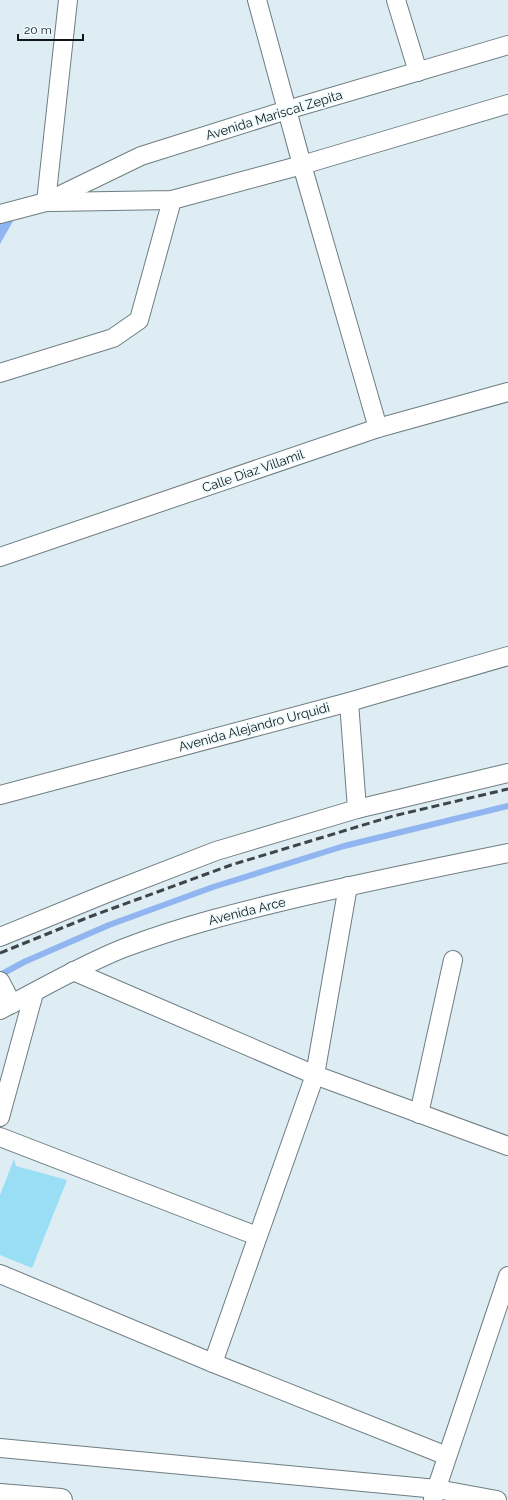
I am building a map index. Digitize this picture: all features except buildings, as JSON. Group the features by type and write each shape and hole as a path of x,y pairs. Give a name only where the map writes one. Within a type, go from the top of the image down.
{"highway":[{"path":"0,1495 61,1500"}],"street":[{"path":"46,202 68,0"},
{"path":"257,0 302,164 378,428"},
{"path":"396,0 418,72"},
{"name":"Avenida Mariscal Zepita","path":"0,214 46,202 141,156 287,110 508,45"},
{"name":"Avenida Mariscal Zepita","path":"46,202 172,200 508,104"},
{"path":"0,373 113,338 139,320 172,200"},
{"name":"Calle Diaz Villamil","path":"0,557 378,428 508,392"},
{"name":"Avenida Alejandro Urquidi","path":"0,795 349,702 508,656"},
{"path":"349,702 357,809"},
{"path":"0,937 216,851 357,809 508,774"},
{"name":"Avenida Arce","path":"6,1007 73,971 124,948 221,916 348,886 508,853"},
{"path":"213,1363 315,1075 348,886"},
{"path":"419,1114 453,960"},
{"path":"73,971 315,1075 508,1146"},
{"path":"0,981 6,1007"},
{"path":"0,1117 34,993"},
{"path":"0,1137 257,1236"},
{"path":"0,1274 213,1363 447,1456"},
{"path":"435,1494 508,1276"},
{"path":"0,1448 497,1500"}],"shaded area":[{"path":"16,216 0,244 0,221"},
{"path":"14,1159 16,1166 67,1180 32,1268 0,1255 0,1195"}],"waterway":[{"path":"0,975 24,962 109,925 213,887 344,846 508,806"}],"railway":[{"path":"0,953 89,917 231,865 393,816 508,789"}]}
